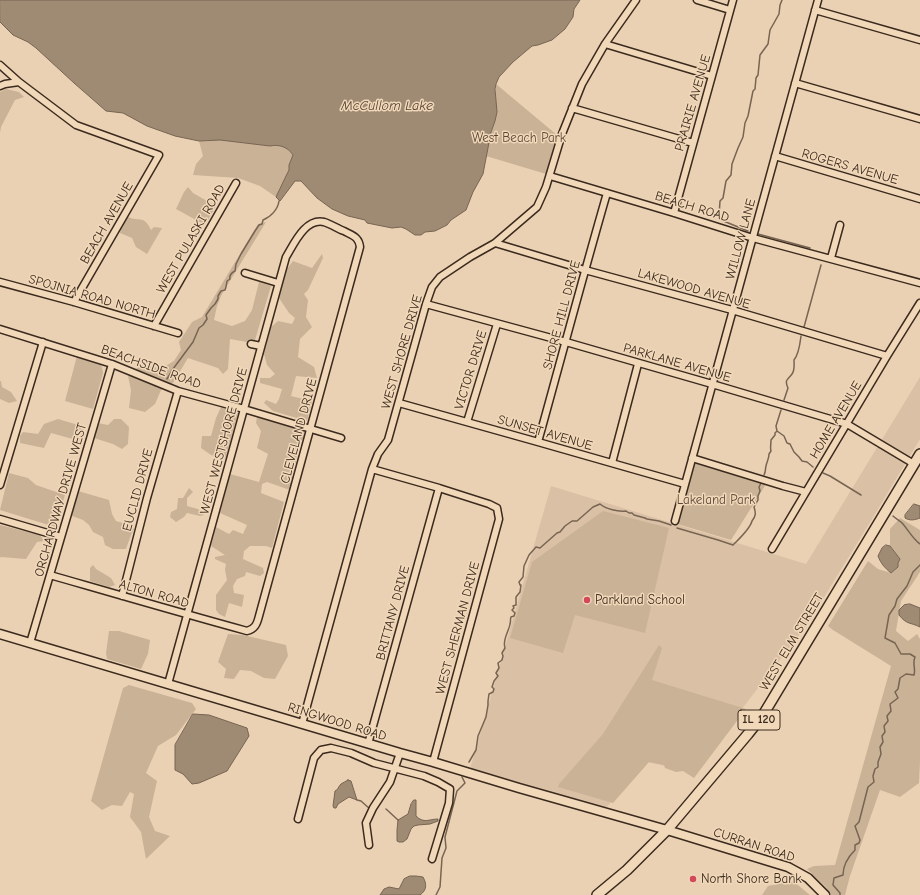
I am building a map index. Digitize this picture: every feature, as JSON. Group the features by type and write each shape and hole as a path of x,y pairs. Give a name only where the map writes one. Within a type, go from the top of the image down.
{"main road":[{"name":"WEST ELM STREET","path":"597,895 627,870 668,830 763,715 920,454"}],"street":[{"name":"WEST SHORE DRIVE","path":"302,724 372,469 378,454 388,440 432,287 440,277 470,257 495,243 537,207 550,176 562,134 582,84 605,44 636,0"},
{"path":"698,0 730,10"},
{"name":"PRAIRIE AVENUE","path":"674,212 733,0"},
{"name":"WILLOW LANE","path":"675,521 818,0"},
{"path":"816,10 920,40"},
{"path":"605,44 712,76"},
{"path":"0,65 18,82"},
{"path":"0,86 18,82"},
{"name":"BEACH AVENUE","path":"18,82 76,125 159,155 74,302"},
{"path":"795,83 920,119"},
{"path":"572,108 693,143"},
{"name":"ROGERS AVENUE","path":"775,156 920,199"},
{"name":"BEACH ROAD","path":"550,176 674,212 753,238 920,283"},
{"name":"WEST PULASKI ROAD","path":"154,326 236,183"},
{"name":"SHORE HILL DRIVE","path":"538,442 607,193"},
{"name":"WEST WESTSHORE DRIVE","path":"168,684 286,257 299,235 315,222 325,222 355,237"},
{"path":"831,258 840,224"},
{"name":"CLEVELAND DRIVE","path":"252,630 256,626 259,616 360,247 360,242 355,237"},
{"name":"LAKEWOOD AVENUE","path":"495,243 585,270 732,310 887,356"},
{"path":"245,273 278,283"},
{"name":"SPOJNIA ROAD NORTH","path":"0,282 178,333"},
{"name":"HOME AVENUE","path":"772,549 920,303"},
{"name":"PARKLANE AVENUE","path":"426,304 566,342 847,424 914,464"},
{"name":"VICTOR DRIVE","path":"467,422 497,324"},
{"name":"BEACHSIDE ROAD","path":"0,329 112,364 178,390 341,438"},
{"path":"0,485 43,342"},
{"path":"251,344 261,346"},
{"name":"ORCHARDWAY DRIVE WEST","path":"30,643 112,364"},
{"path":"612,463 638,364"},
{"name":"EUCLID DRIVE","path":"122,596 147,498 178,390"},
{"name":"SUNSET AVENUE","path":"399,404 685,484"},
{"path":"692,458 806,492"},
{"path":"372,469 439,488"},
{"name":"WEST SHERMAN DRIVE","path":"433,762 499,519 497,508 490,504 439,488"},
{"name":"BRITTANY DRIVE","path":"368,744 439,488"},
{"path":"0,518 61,537"},
{"name":"ALTON ROAD","path":"50,575 247,631 252,630"},
{"name":"RINGWOOD ROAD","path":"0,634 368,744 668,830"},
{"path":"298,819 314,758 321,750 331,748 351,753 374,763 424,776 450,788 448,803 432,859"},
{"path":"369,845 366,823 373,808 390,782 400,753"},
{"name":"CURRAN ROAD","path":"668,830 788,867 808,878 825,895"}],"shaded area":[{"name":"Parkland School","path":"920,377 920,439 807,625 693,772 647,762 605,809 470,769 551,486 806,564"}],"green space":[{"name":"West Beach Park","path":"496,84 557,135 546,174 486,156 495,121"},
{"path":"6,89 19,92 24,97 15,100 1,127 0,133 0,92"},
{"path":"220,140 280,146 291,152 293,155 289,165 289,170 276,197 260,186 238,178 193,175 196,164 203,156 199,141"},
{"path":"188,187 193,193 216,206 205,225 176,209"},
{"path":"128,217 146,222 151,230 154,227 162,228 147,254 136,247 132,238 120,233 122,224"},
{"path":"266,222 222,294 217,306 214,320 232,326 245,321 252,310 259,282 271,286 255,340 247,342 230,339 228,369 223,374 218,368 188,358 173,383 161,390 155,404 145,412 129,408 131,390 128,376 137,368 147,365 161,369 174,361 181,350 179,342 192,322 202,317 258,224"},
{"path":"322,254 323,258 308,290 304,294 308,300 306,317 312,327 300,339 298,357 314,367 317,378 296,376 291,396 312,401 307,421 273,411 264,403 266,400 276,404 282,389 260,383 260,378 270,378 275,374 267,365 264,354 271,327 278,321 292,324 295,318 289,313 279,298 287,269 293,261 312,268"},
{"path":"77,356 101,363 103,373 93,409 65,401"},
{"path":"0,381 2,387 11,392 17,401 9,403 0,399"},
{"path":"221,407 238,413 225,459 211,455 201,448 202,436 211,436"},
{"path":"257,417 302,428 305,431 304,438 298,446 296,464 290,490 267,482 262,484 261,493 284,502 272,548 266,546 250,546 244,551 243,559 263,568 264,573 260,576 246,572 245,576 237,579 233,586 234,593 244,595 242,607 229,603 225,617 219,614 216,610 216,595 227,580 225,570 226,564 215,559 215,557 225,555 211,546 216,527 229,534 233,530 243,534 247,525 220,513 230,474 259,482 268,454 257,448 261,431 256,423"},
{"path":"58,419 85,427 80,441 51,433 44,448 20,443 20,436 23,432 38,434 44,424"},
{"path":"114,419 121,419 129,427 128,444 122,449 113,444 94,438 98,423 108,425"},
{"name":"Lakeland Park","path":"692,458 768,481 731,540 674,523"},
{"path":"9,473 28,478 36,485 65,495 55,527 0,510"},
{"path":"189,488 193,492 187,498 187,506 198,509 204,515 200,516 187,513 176,522 170,517 171,512 177,509 178,498 183,498"},
{"path":"78,491 109,500 112,514 116,521 129,525 134,529 126,549 113,549 105,545 103,537 93,532 89,525 83,520 72,516 73,506"},
{"path":"603,511 669,528 645,633 575,615 563,653 510,638 532,562"},
{"path":"900,518 920,530 920,572 901,601 896,631 908,641 917,634 920,639 919,783 900,797 880,790 850,876 845,895 831,895 826,887 807,869 814,866 835,865 891,666 828,626 868,561 878,569 891,573 896,569 900,559 890,546 890,529"},
{"path":"0,525 40,535 44,541 37,542 26,559 0,558"},
{"path":"93,565 96,569 111,578 115,585 109,587 90,581 90,568"},
{"path":"109,631 119,631 150,640 148,654 141,669 107,659 106,653"},
{"path":"228,634 243,635 286,645 288,656 275,679 264,678 251,671 240,670 234,679 224,678 226,669 218,662"},
{"path":"659,645 662,648 652,680 746,709 694,778 683,771 676,772 665,768 664,765 649,762 613,803 558,787 603,734"},
{"path":"129,685 192,703 196,709 176,735 158,746 146,773 157,781 149,817 155,831 170,836 146,859 141,832 130,817 134,794 130,792 122,806 112,805 102,810 91,801 123,688"},
{"path":"793,881 810,895 762,895 768,886"}],"water":[{"name":"McCullom Lake","path":"0,0 580,0 574,9 573,17 565,29 552,40 532,46 513,62 499,77 495,89 497,112 491,132 483,174 473,192 466,210 451,220 447,225 435,231 415,235 401,227 392,228 367,223 365,220 348,216 332,209 317,198 301,181 295,181 280,201 276,197 289,170 289,165 293,155 289,150 283,147 277,145 270,146 220,140 199,141 175,136 147,126 123,113 106,111 36,48 28,42 13,35 0,22"},
{"path":"914,504 920,506 920,518 909,520 905,518 905,515"},
{"path":"886,545 890,546 900,559 898,567 891,573 883,566 878,556 882,548"},
{"path":"910,604 920,608 920,627 907,622 899,615 899,610 904,605"},
{"path":"193,714 209,715 247,728 249,736 227,771 199,783 192,784 183,774 175,770 175,745"},
{"path":"348,780 351,781 357,800 349,797 334,808 335,791 341,784"},
{"path":"414,800 416,800 416,816 422,820 438,819 438,821 430,824 414,826 411,829 407,839 403,842 399,842 397,841 398,820 408,814"},
{"path":"410,876 423,877 426,887 420,895 380,895 384,889 389,887 399,889 404,879"}],"waterway":[{"path":"748,231 721,220 719,216 720,201 723,198 726,181 731,175 732,164 743,137 745,123 758,75 760,55 768,44 770,30 779,14 782,0"},
{"path":"167,379 193,342 199,328 207,319 206,315 215,304 221,291 225,290 227,281 230,279 231,274 235,271 236,264 255,231 259,225 262,224 263,220 274,212 279,201"},
{"path":"758,234 810,248"},
{"path":"804,327 821,265"},
{"path":"784,400 788,388 786,381 794,371 794,360 800,346 801,336"},
{"path":"781,410 776,426 777,431 784,436 787,443 790,444 794,452 802,461 807,462 813,467"},
{"path":"764,475 771,451 771,440 777,431"},
{"path":"823,473 861,495"},
{"path":"677,528 733,545 747,531 754,518 754,507 758,500 760,491 759,487 761,483"},
{"path":"469,762 476,750 478,736 486,717 489,694 493,692 494,689 492,687 498,676 496,673 499,668 498,663 502,660 502,653 505,648 504,642 511,617 514,616 515,613 512,610 514,608 513,606 516,605 516,597 520,592 521,585 519,582 523,577 524,566 529,555 536,547 540,548 560,532 565,526 572,521 577,521 593,507 600,504 612,510 626,511 634,515 671,525"},
{"path":"893,516 902,523 920,544"},
{"path":"840,895 833,885 834,878 843,875 846,862 855,850 855,845 859,843 860,840 855,826 859,822 868,787 874,782 873,776 875,769 878,767 881,754 880,747 883,742 882,736 885,732 884,726 888,721 887,716 891,711 890,704 898,698 895,692 898,689 900,678 906,674 914,675 915,657 910,654 901,654 895,643 885,638 889,615 895,606 897,599 907,586 913,572 920,565"},
{"path":"436,895 440,887 442,858 446,848 445,837 457,791 465,783 462,777"},
{"path":"357,800 361,801 370,809"},
{"path":"386,809 398,820"}],"place":[{"name":"Parkland School","path":"587,600"},
{"name":"North Shore Bank","path":"693,879"}]}
